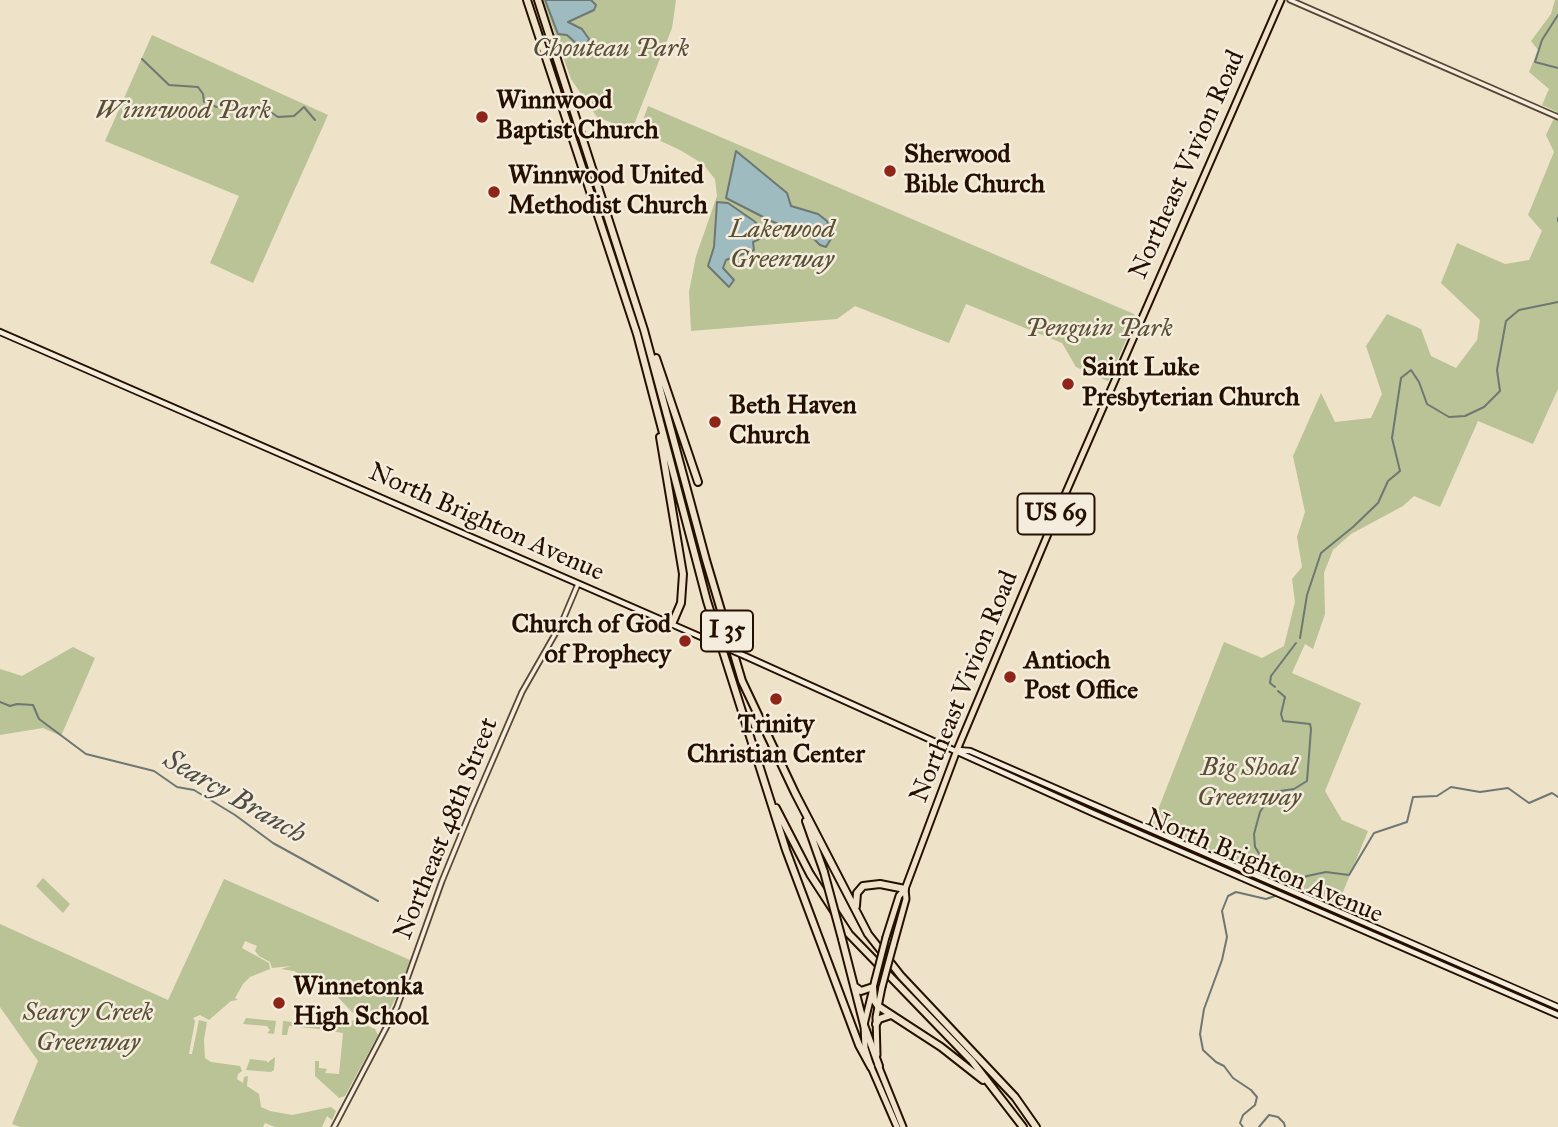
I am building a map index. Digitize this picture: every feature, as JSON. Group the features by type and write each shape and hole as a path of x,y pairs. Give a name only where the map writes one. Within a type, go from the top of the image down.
{"highway":[{"name":"I 35","path":"527,0 636,334 708,601 770,793 810,874 849,934 972,1060 1023,1127"},
{"name":"I 35","path":"538,0 644,330 706,560 742,681 795,793 868,934 901,976 1015,1097 1036,1127"},
{"path":"644,330 651,343 698,482"},
{"path":"656,408 683,574 681,603 672,624"},
{"path":"770,793 790,862 859,1045 875,1067"},
{"path":"795,793 824,873 875,1067"},
{"path":"858,914 856,896 863,886 880,884 905,889"},
{"path":"854,986 861,991 874,984 874,1000 878,1006 969,1068 994,1090"},
{"path":"876,1024 885,1016 892,1015"}],"main road":[{"name":"Northeast Vivion Road","path":"864,1025 886,937 957,750 1084,450 1281,0"},
{"name":"North Brighton Avenue","path":"0,332 746,656 1291,901 1558,1015"},
{"name":"North Brighton Avenue","path":"957,750 970,751 1558,1007"},
{"name":"Northeast Vivion Road","path":"897,1127 875,1067 876,1024 882,987 906,899 905,889"},
{"name":"Northeast Vivion Road","path":"875,1067 903,1127"}],"street":[{"path":"1290,0 1558,117"},
{"name":"Northeast 48th Street","path":"334,1127 397,1007 442,881 477,797 522,692 562,622 578,584"}],"green space":[{"name":"Chouteau Park","path":"543,0 676,0 672,28 633,127 628,129 597,117 571,79"},
{"name":"Big Shoal Greenway","path":"1555,0 1558,0 1558,389 1533,444 1478,421 1440,507 1414,496 1403,506 1351,534 1333,550 1324,573 1325,614 1313,649 1305,644 1292,673 1361,703 1325,791 1342,820 1368,831 1338,904 1152,825 1224,642 1262,658 1284,646 1295,602 1292,579 1302,567 1297,537 1305,512 1293,456 1321,393 1335,422 1371,418 1382,394 1366,346 1387,314 1421,329 1431,356 1456,368 1477,340 1480,320 1441,283 1457,243 1505,264 1529,260 1542,231 1528,215 1554,152 1546,135 1557,112 1542,105 1549,89 1529,72 1538,50 1531,41 1551,14"},
{"name":"Winnwood Park","path":"152,35 328,115 253,283 210,263 239,196 105,141"},
{"name":"Lakewood Greenway","path":"648,106 1134,314 1136,318 1108,381 1076,367 1062,343 966,304 949,343 855,306 837,319 691,331 689,292 696,256 717,196 715,179 703,164 639,131"},
{"path":"73,647 95,658 61,736 43,728 0,735 0,669 22,676"},
{"path":"43,878 70,904 63,913 36,886"},
{"name":"Searcy Creek Greenway","path":"224,879 410,960 396,998 381,1025 352,1012 333,992 294,971 281,969 291,966 272,968 270,962 255,951 257,946 245,941 242,948 269,963 270,969 250,977 235,998 238,1000 231,1001 209,1020 200,1015 193,1018 195,1021 189,1054 192,1054 199,1020 207,1022 205,1058 211,1062 240,1066 242,1071 237,1079 243,1083 244,1077 248,1076 247,1086 259,1094 261,1107 292,1115 331,1107 336,1111 332,1120 327,1116 322,1127 275,1127 265,1123 263,1127 20,1127 12,1124 38,1061 0,1007 0,924 168,1000"},
{"path":"246,1018 276,1021 274,1034 267,1033 270,1030 267,1026 243,1024"},
{"path":"354,1020 375,1029 378,1035 345,1096 339,1098 315,1076 315,1061 319,1061 319,1068 327,1069 325,1073 339,1074 343,1033 323,1030 323,1027 340,1027"},
{"path":"283,1021 319,1025 320,1029 289,1026 287,1035 282,1035"},
{"path":"275,1057 274,1070 271,1072 246,1070 250,1059 267,1063"}],"water":[{"path":"545,0 591,0 596,5 594,10 568,22 582,29 589,39 587,44 579,46 567,35 558,34"},
{"path":"736,151 787,193 791,206 818,214 827,221 832,237 826,247 812,237 771,221 726,198"},
{"path":"717,202 728,203 754,221 768,235 753,242 754,250 726,260 723,268 734,280 729,287 708,266 714,247"}],"waterway":[{"path":"1558,15 1542,40 1535,62 1558,68"},
{"path":"142,59 169,85 198,87 204,102 214,99 213,105 216,107 229,104 262,108 267,114 272,113 278,117 294,116 304,107 315,120"},
{"path":"1300,638 1307,595 1321,553 1378,503 1388,481 1400,471 1392,438 1401,378 1411,370 1419,382 1427,404 1449,417 1465,416 1484,407 1500,391 1497,370 1506,321 1519,310 1558,302"},
{"path":"1275,687 1270,683 1271,676 1296,643"},
{"path":"1243,1127 1240,1123 1243,1115 1255,1105 1257,1097 1203,1050 1200,1034 1204,1009 1222,960 1227,937 1222,911 1228,896 1236,892 1266,899 1275,896 1287,886 1284,876 1260,855 1255,847 1254,834 1260,812 1273,792 1294,789 1307,781 1311,729 1310,724 1283,721 1281,714 1285,697 1278,691"},
{"name":"Searcy Branch","path":"0,702 10,706 33,705 39,719 86,754 154,771 177,787 194,790 273,843 378,901"},
{"path":"1287,886 1307,876 1326,872 1349,875 1374,833 1407,822 1413,797 1437,796 1451,787 1480,792 1508,788 1529,803 1552,793 1558,797"},
{"path":"1259,1127 1269,1115 1278,1117 1285,1127"}],"place":[{"name":"Winnwood Baptist Church","path":"482,117"},
{"name":"Sherwood Bible Church","path":"890,171"},
{"name":"Winnwood United Methodist Church","path":"494,192"},
{"name":"Saint Luke Presbyterian Church","path":"1068,384"},
{"name":"Beth Haven Church","path":"715,422"},
{"name":"Church of God of Prophecy","path":"685,641"},
{"name":"Antioch Post Office","path":"1010,677"},
{"name":"Trinity Christian Center","path":"776,699"},
{"name":"Winnetonka High School","path":"279,1003"}],"park label":[{"name":"Penguin Park","path":"1099,330"}]}
